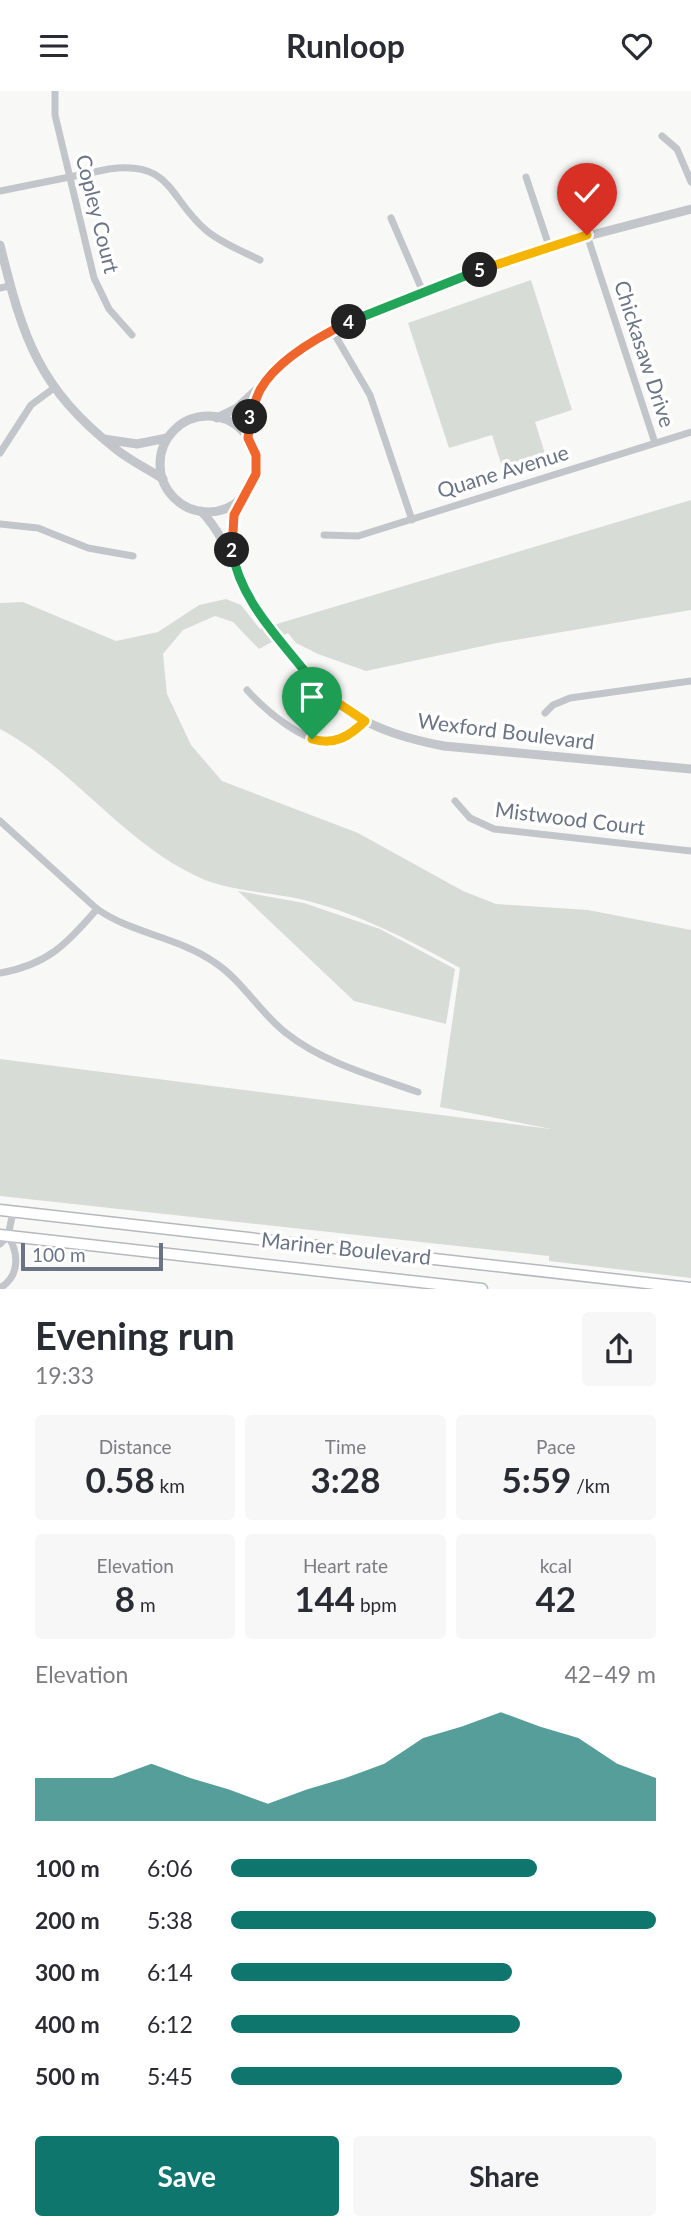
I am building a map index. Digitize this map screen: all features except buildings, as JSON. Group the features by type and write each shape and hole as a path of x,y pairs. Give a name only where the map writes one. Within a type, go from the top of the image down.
{"main road":[{"name":"Mariner Boulevard","path":"0,1210 690,1288"},
{"name":"Mariner Boulevard","path":"3,1238 482,1289"}],"street":[{"name":"Copley Court","path":"55,91 55,115 100,294 119,323 132,335"},
{"path":"663,136 677,149 691,182"},
{"path":"0,191 123,167 146,171 169,184 209,233 260,260"},
{"path":"526,177 549,246"},
{"path":"104,439 137,444 167,438 189,421 217,418 237,408 260,390 293,356 332,330 423,292 549,246 691,208"},
{"path":"391,218 423,292"},
{"name":"Chickasaw Drive","path":"587,235 655,443"},
{"path":"0,245 4,287 26,340 54,388 83,422 119,451 163,479 181,503 201,511 221,510 241,499 256,474 256,455 248,438 235,425 217,418"},
{"path":"332,330 370,395 412,520"},
{"path":"0,453 32,405 54,388"},
{"path":"248,438 250,417 260,390"},
{"name":"Quane Avenue","path":"324,535 358,536 691,432"},
{"path":"163,479 161,458 167,438"},
{"name":"Wexford Boulevard","path":"234,559 232,524 241,499"},
{"name":"Wexford Boulevard","path":"201,511 217,529 234,559 256,609 314,683 348,712 365,721 397,736 444,746 691,769"},
{"path":"0,524 38,528 88,548 132,556"},
{"path":"545,713 553,705 570,698 691,681"},
{"path":"247,690 273,716 320,741 343,738 365,721"},
{"name":"Mistwood Court","path":"455,801 470,818 494,829 691,851"},
{"path":"0,821 97,909 114,921 186,947 216,963 242,984 285,1033 313,1052 418,1092"},
{"path":"0,973 20,969 49,957 74,936 97,909"},
{"path":"0,1288 12,1277 15,1264 17,1249 3,1238 13,1212"}],"shaded area":[{"path":"531,280 572,410 535,422 548,463 505,476 492,435 449,448 408,323"},
{"path":"691,500 691,610 497,643 366,671 318,654 296,643 288,633 259,649 233,622 215,616 183,630 163,654 167,694 191,745 222,781 358,833 463,891 496,904 588,910 691,930 691,1278 549,1261 549,1256 0,1196 0,1059 551,1129 440,1107 460,968 365,920 304,900 216,884 176,865 125,828 52,765 0,729 0,603 23,602 116,641 158,632 199,605 226,599 241,605 260,629"},
{"path":"238,891 304,903 380,929 455,969 446,1024 354,1001"}],"route":[{"path":"312,739 333,742 354,732 365,721 348,712 314,683 256,609 239,575 231,540 232,524 241,499 256,474 256,455 248,438 249,425 260,390 293,356 313,341 353,320 538,249 587,235"}]}
